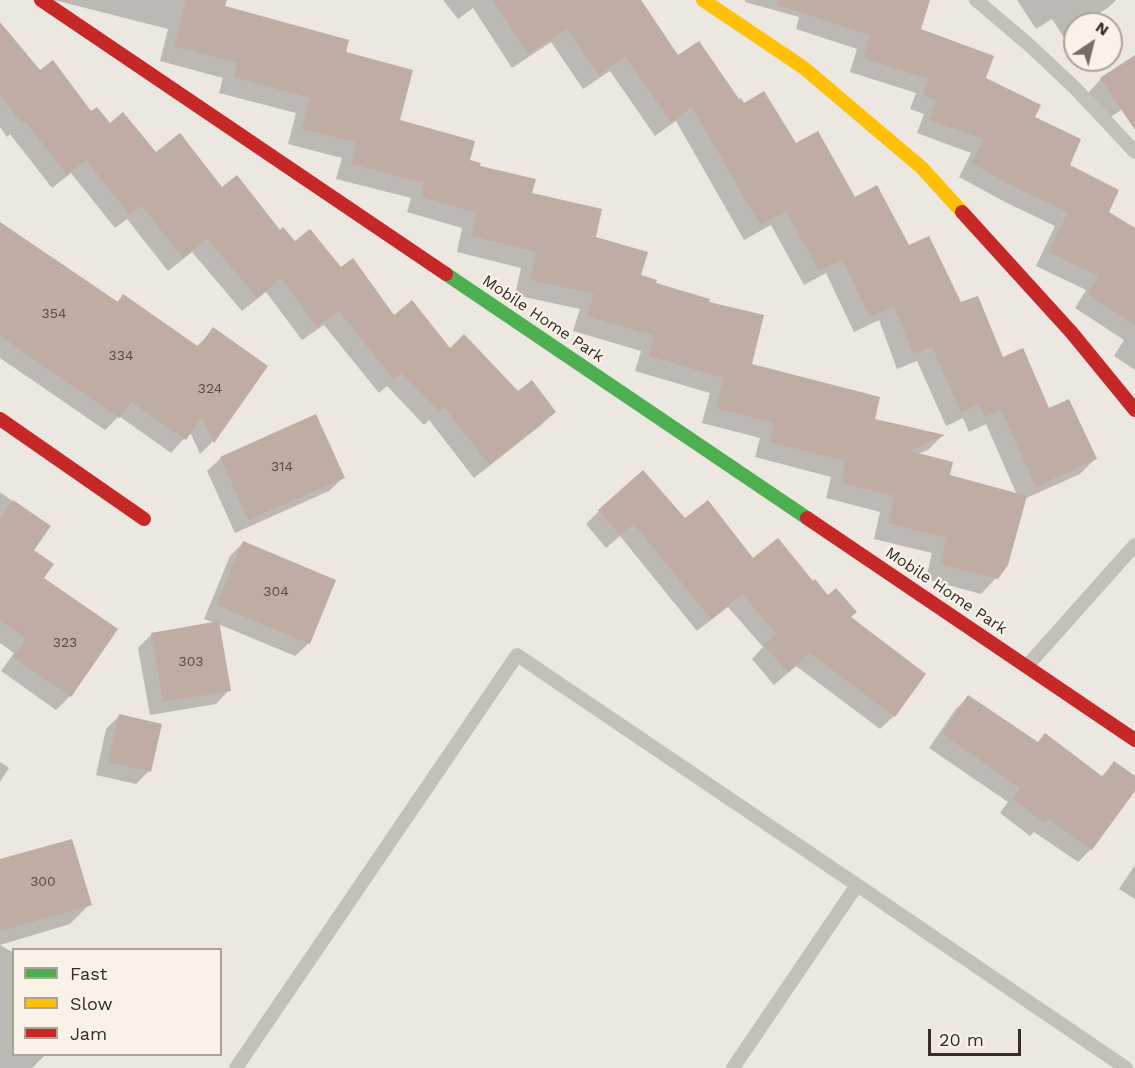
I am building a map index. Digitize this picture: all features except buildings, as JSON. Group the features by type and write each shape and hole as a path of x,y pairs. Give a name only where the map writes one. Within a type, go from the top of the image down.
{"street":[{"name":"Mobile Home Park","path":"41,0 1135,740"},
{"path":"703,0 804,68 922,168 1072,333 1135,410"},
{"path":"0,419 144,519"}],"lane":[{"path":"976,0 1075,88 1135,152"},
{"path":"1027,666 1135,545"},
{"path":"236,1068 516,655 1126,1068"},
{"path":"733,1068 857,885"}],"traffic: fast":[{"path":"446,274 807,518"}],"traffic: slow":[{"path":"703,0 804,68 922,168 962,212"}],"traffic: jam":[{"path":"41,0 446,274"},
{"path":"962,212 1072,333 1135,410"},
{"path":"0,419 144,519"},
{"path":"807,518 1135,740"}]}
